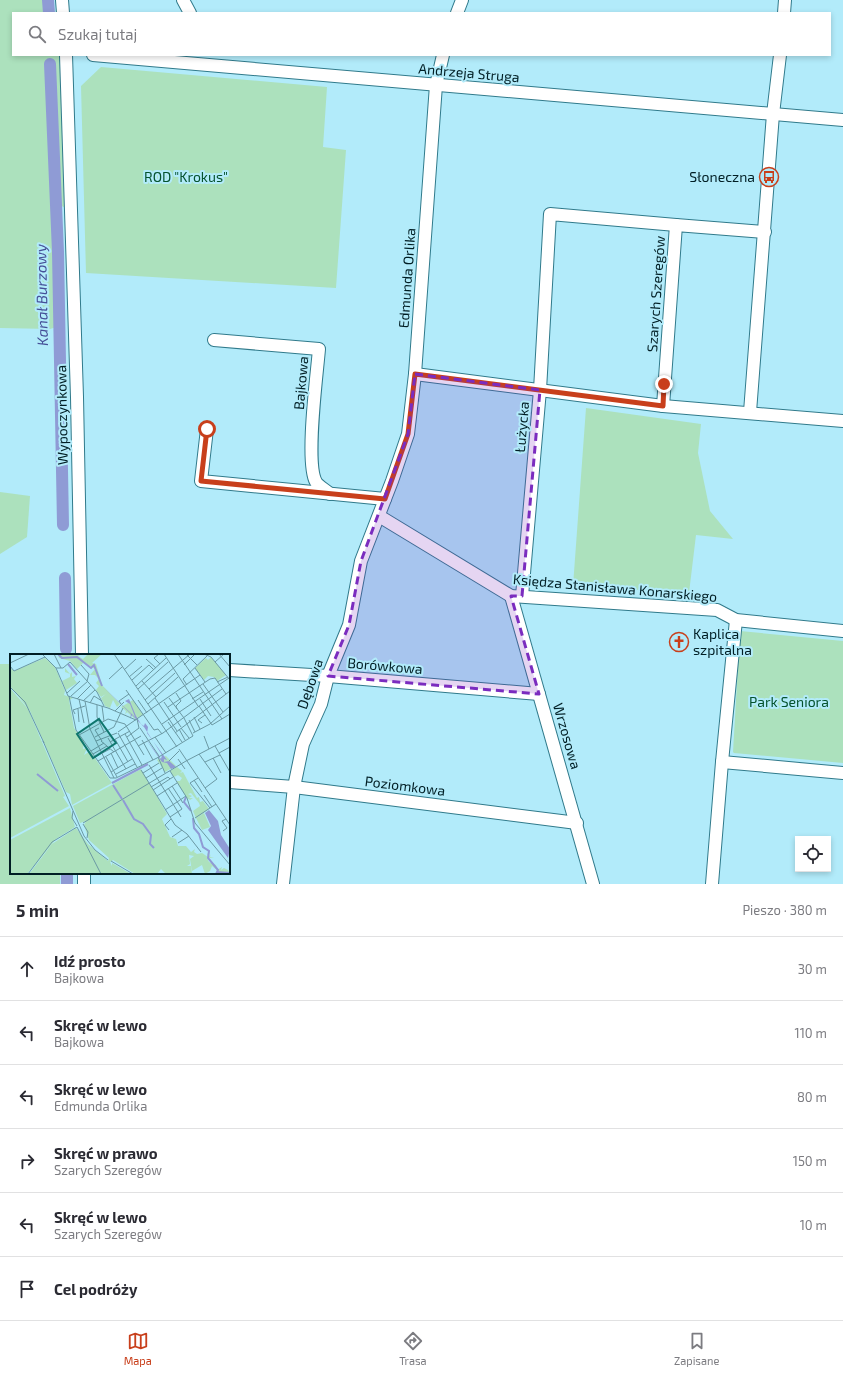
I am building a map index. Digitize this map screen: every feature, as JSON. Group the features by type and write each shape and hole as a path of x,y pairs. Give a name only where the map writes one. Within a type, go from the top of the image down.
{"street":[{"path":"62,0 63,12"},
{"path":"183,0 189,12"},
{"path":"457,12 462,0"},
{"path":"784,12 785,0"},
{"name":"Wypoczynkowa","path":"66,56 76,374 82,654"},
{"name":"Andrzeja Struga","path":"117,56 215,60 436,85 843,120"},
{"name":"Edmunda Orlika","path":"385,499 408,434 415,374 436,85 443,56"},
{"path":"750,412 773,114 780,56"},
{"name":"Łużycka","path":"516,596 540,390 550,214 676,224"},
{"name":"Szarych Szeregów","path":"663,406 676,224 765,232"},
{"name":"Bajkowa","path":"214,340 319,349 312,434 312,465 316,482 330,494"},
{"path":"415,374 663,406 750,412 843,421"},
{"path":"207,429 201,481 385,499"},
{"name":"Dębowa","path":"283,884 294,787 303,744 321,704 328,676 349,625 362,561 385,499"},
{"name":"Księdza Stanisława Konarskiego","path":"379,516 516,596 717,610 736,620 843,631"},
{"name":"Wrzosowa","path":"516,596 539,694 577,823 593,884"},
{"path":"712,884 736,620"},
{"name":"Borówkowa","path":"230,670 328,676 539,694"},
{"path":"722,762 843,773"},
{"name":"Poziomkowa","path":"230,782 294,787 577,823"}],"highlighted area":[{"path":"415,374 540,390 522,596 511,596 539,694 328,676 349,625 361,561 408,434"}],"green space":[{"path":"0,0 45,0 46,12 12,12 12,56 61,56 65,208 51,199 57,214 63,325 50,329 0,328"},
{"name":"ROD \"Krokus\"","path":"101,67 327,87 323,147 346,150 336,288 86,273 81,86"},
{"path":"586,408 701,424 698,453 710,511 733,539 696,535 689,593 573,586"},
{"path":"0,492 30,496 27,537 0,554"},
{"name":"Park Seniora","path":"740,631 843,641 843,763 733,752"},
{"path":"0,664 10,664 10,874 60,874 60,884 0,884"}],"waterway":[{"name":"Kanał Burzowy","path":"48,0 49,12"},
{"name":"Kanał Burzowy","path":"50,64 58,252 63,525"},
{"name":"Kanał Burzowy","path":"65,578 66,649"},
{"name":"Kanał Burzowy","path":"67,874 67,884"}],"place":[{"name":"Słoneczna","path":"769,177"},
{"name":"Kaplica szpitalna","path":"679,642"}],"route":[{"path":"207,429 201,481 385,499 408,434 415,374 663,406 664,384"}]}
